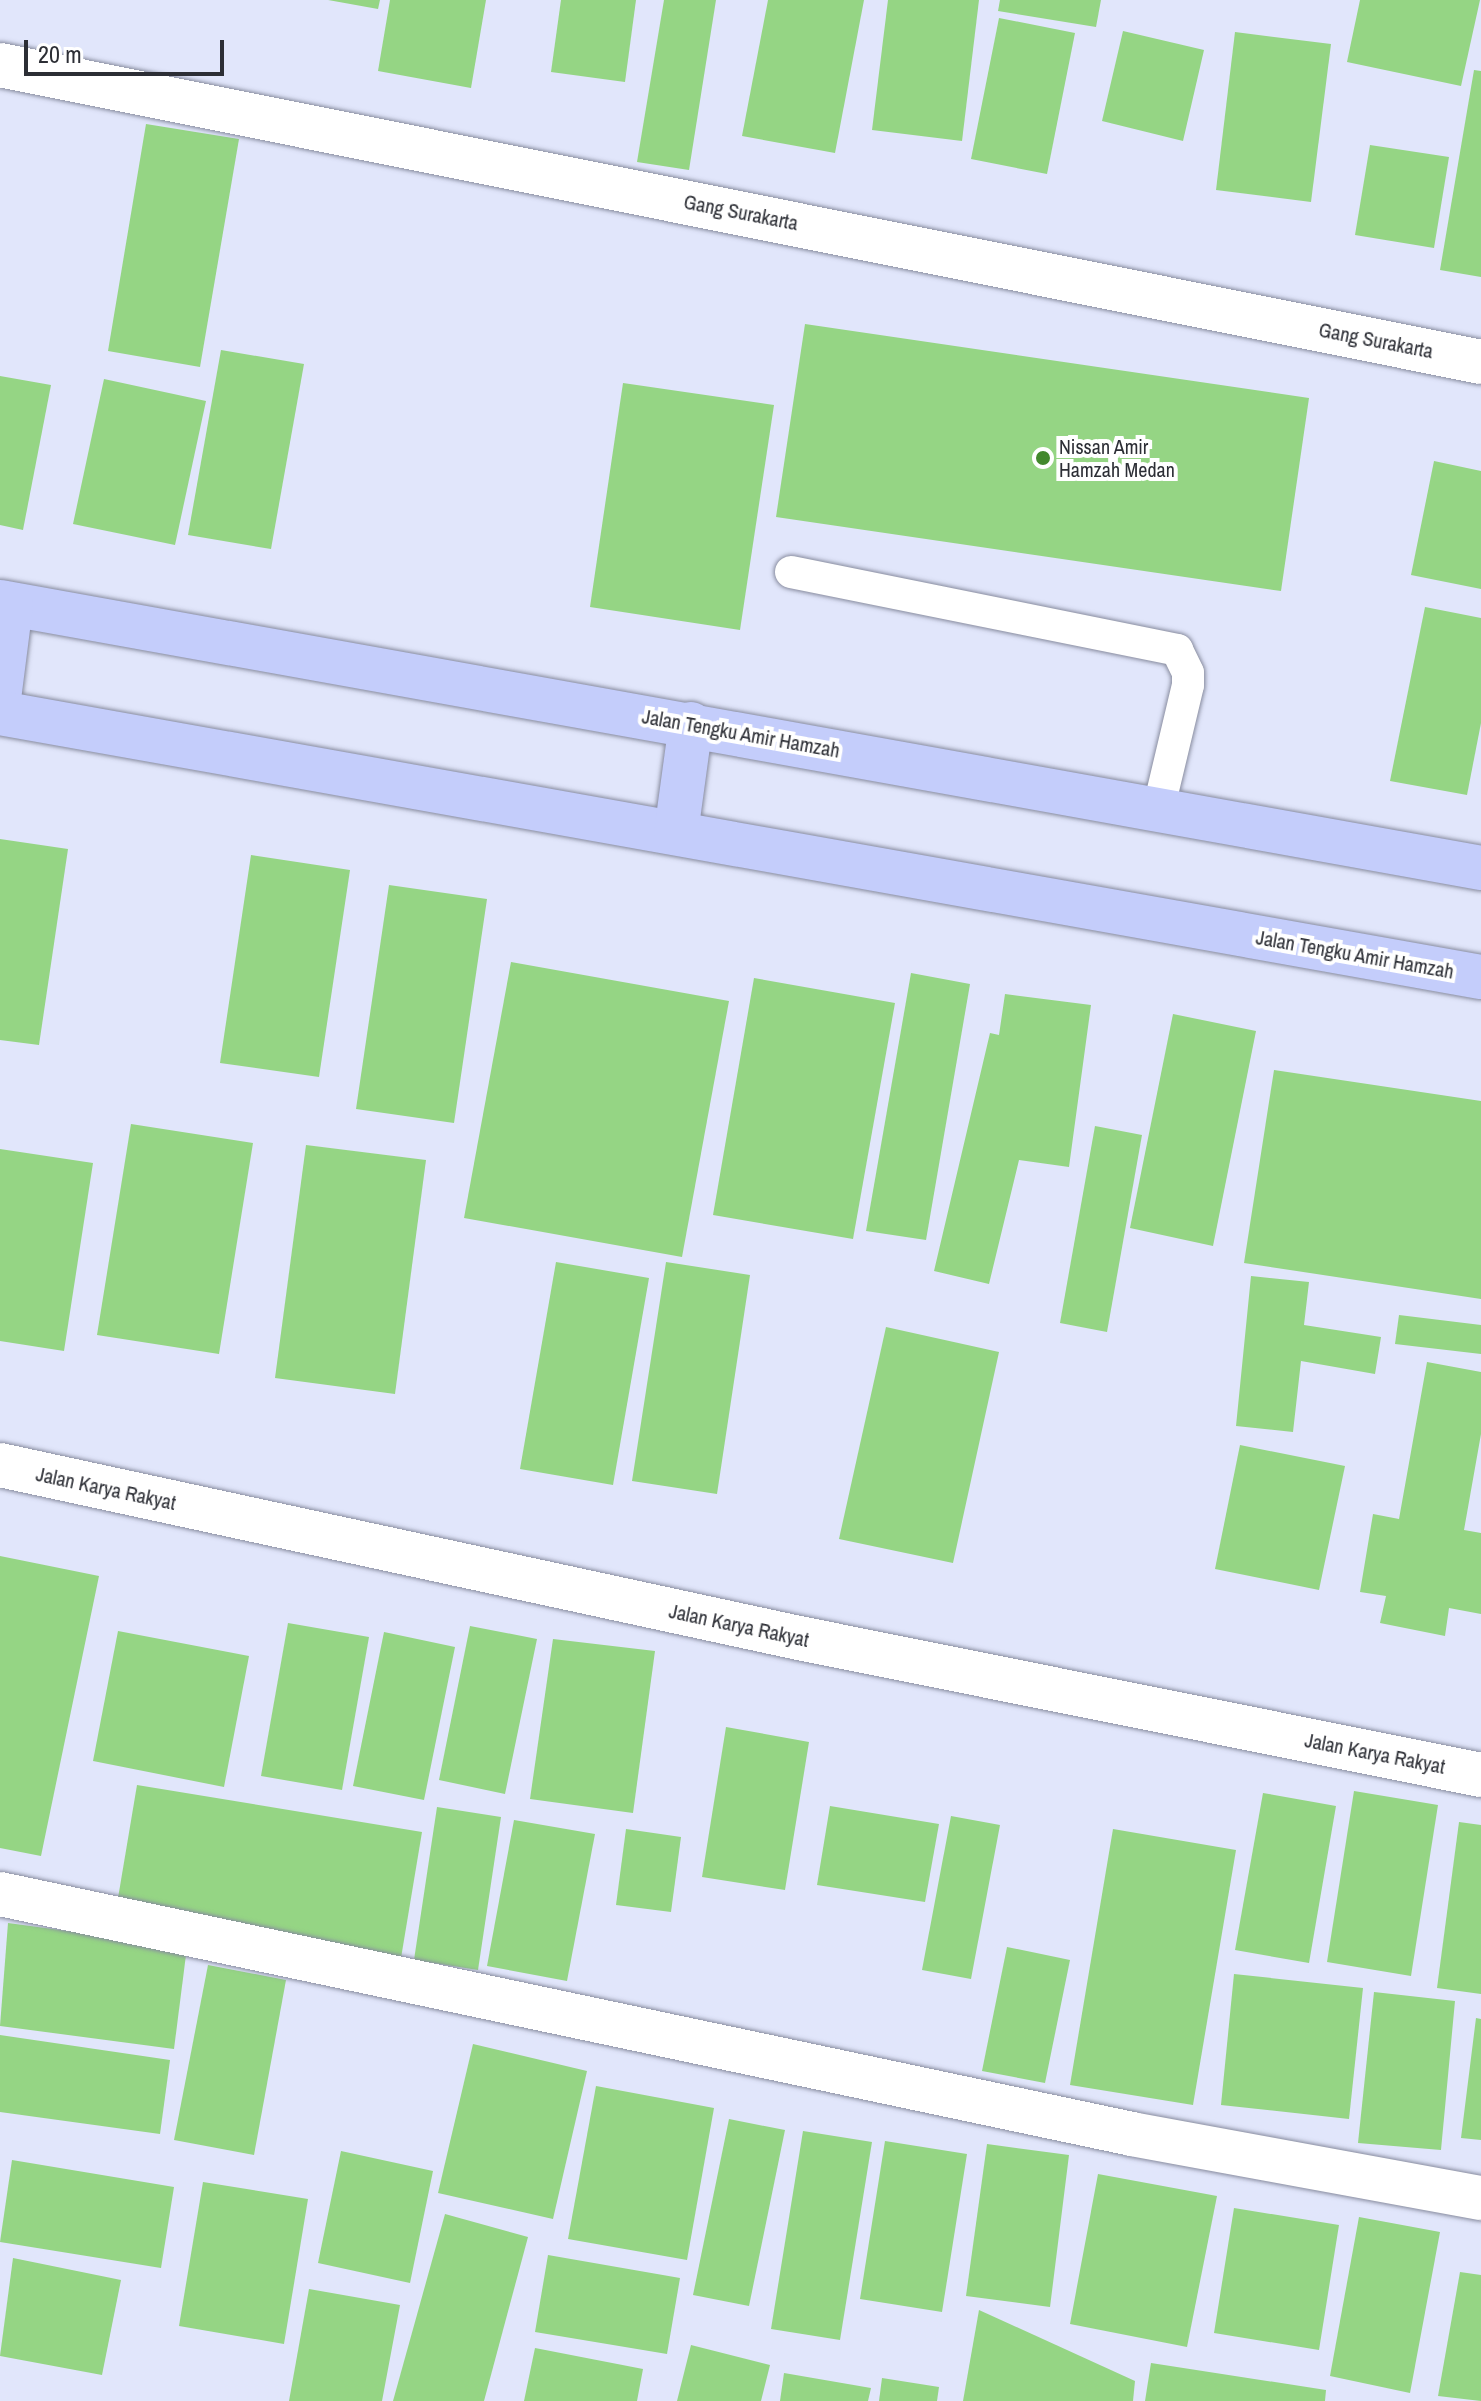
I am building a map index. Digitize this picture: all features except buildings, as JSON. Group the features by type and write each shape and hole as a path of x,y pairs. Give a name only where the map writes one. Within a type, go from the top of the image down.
{"main road":[{"name":"Jalan Tengku Amir Hamzah","path":"6,604 1159,807 1481,868"},
{"path":"0,691 6,604"},
{"name":"Jalan Tengku Amir Hamzah","path":"0,713 1481,977"},
{"path":"676,833 691,724"}],"street":[{"name":"Gang Surakarta","path":"0,65 1481,362"},
{"name":"Jalan Karya Rakyat","path":"0,1465 799,1638 1481,1775"},
{"path":"0,1894 1132,2134 1481,2198"}],"lane":[{"path":"791,572 1165,643 1177,650 1188,673 1188,685 1159,807"}],"place":[{"name":"Nissan Amir Hamzah Medan","path":"1043,458"}]}
